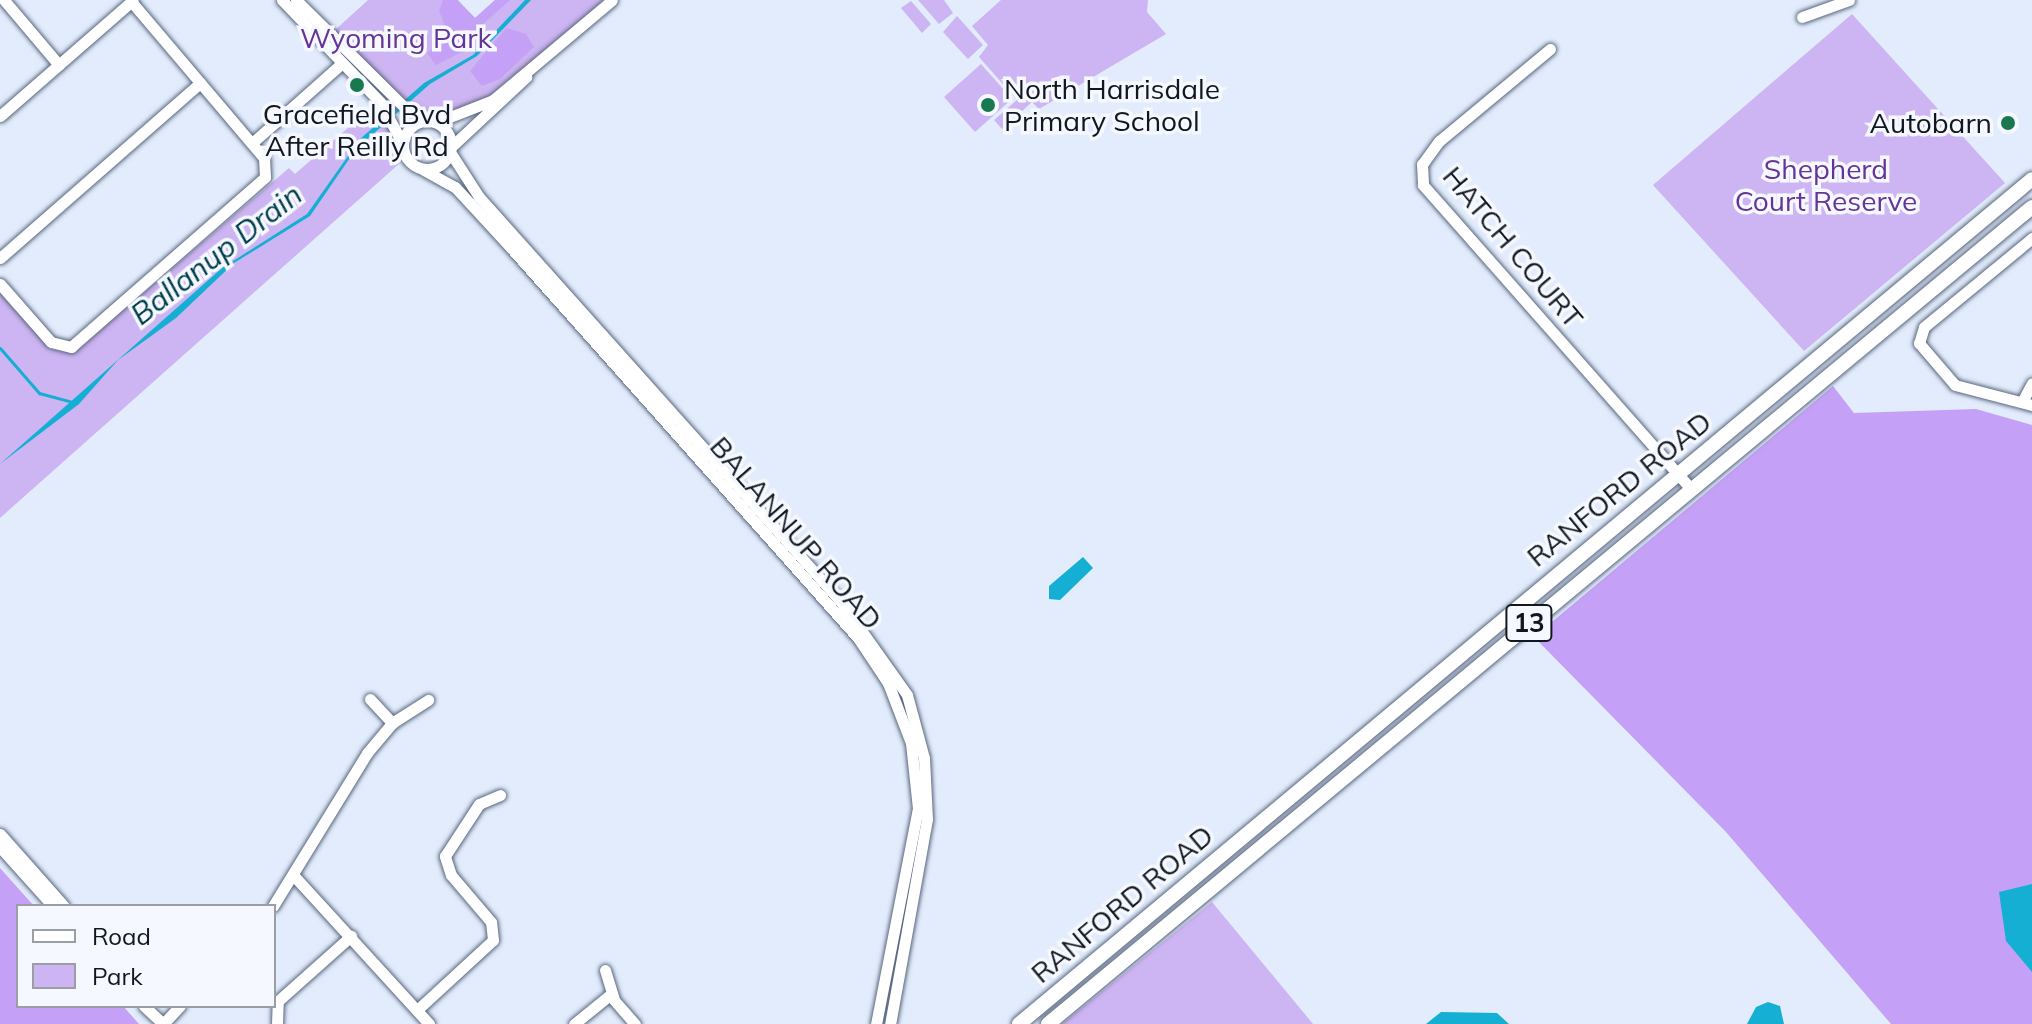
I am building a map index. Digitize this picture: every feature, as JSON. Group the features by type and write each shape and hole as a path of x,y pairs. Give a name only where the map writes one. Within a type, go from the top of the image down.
{"main road":[{"name":"RANFORD ROAD","path":"1019,1024 1680,476 2032,179"},
{"name":"RANFORD ROAD","path":"1048,1024 2032,207"}],"street":[{"path":"4,0 59,65"},
{"path":"282,0 385,109 408,160 422,169 442,164 451,150 506,103 529,73"},
{"path":"296,0 405,108 433,121 451,150"},
{"path":"403,144 411,126 475,110 529,73 612,0"},
{"path":"1802,17 1849,0"},
{"path":"0,116 132,1 266,160 264,179 78,343 51,342 0,284"},
{"name":"HATCH COURT","path":"1550,49 1439,141 1422,164 1423,185 1690,488"},
{"path":"252,143 342,63"},
{"path":"0,258 200,83"},
{"name":"BALANNUP ROAD","path":"451,150 479,197 822,590 907,695 927,778 924,848 890,1024"},
{"name":"BALANNUP ROAD","path":"422,169 445,179 481,215 822,590 888,683 916,772 916,836 876,1024"},
{"path":"2032,238 1920,335 1922,351 1955,385 2027,403 2032,383"},
{"path":"370,699 392,723"},
{"path":"275,904 295,877 354,773 392,723 428,700"},
{"path":"417,1010 493,940 491,922 445,862 463,823 479,804 500,795"},
{"path":"0,834 62,904"},
{"path":"0,847 51,904"},
{"path":"295,877 429,1024"},
{"path":"277,1024 278,1001 351,936"},
{"path":"605,970 611,994 635,1024"},
{"path":"574,1024 611,994"},
{"path":"146,1008 163,1024 179,1009 185,1024"}],"green space":[{"name":"Wyoming Park","path":"368,0 458,0 475,18 495,0 604,0 490,98 438,116 410,108 334,31"},
{"path":"918,0 944,0 953,13 939,24"},
{"path":"1001,0 1148,0 1147,12 1166,34 1039,109 1032,102 1002,129 994,120 1017,100 979,57 988,45 972,26"},
{"path":"911,1 931,24 922,33 901,8"},
{"name":"Shepherd Court Reserve","path":"1852,14 2005,183 1804,351 1653,185"},
{"path":"957,16 983,45 968,59 943,32"},
{"path":"981,64 1012,99 975,132 944,97"},
{"path":"372,107 392,133 400,163 0,518 0,292 50,349 75,352 289,168 295,174"},
{"path":"1212,902 1313,1024 1062,1024"}],"shaded area":[{"path":"443,0 457,0 475,18 495,0 510,0 474,32 470,48 436,65 427,53 450,37 439,11"},
{"path":"506,28 526,34 534,47 500,79 482,86 470,71"},
{"path":"1833,386 1854,413 1976,409 2032,425 2032,1024 1891,1024 1726,832 1534,637"},
{"path":"0,868 32,904 16,904 16,1008 125,1008 139,1024 0,1024"}],"water":[{"path":"525,0 531,0 477,56 430,84 356,149 310,216 234,263 176,318 118,360 79,404 0,464 222,268 307,214 360,139 424,83 473,55"},
{"path":"1083,557 1093,568 1060,600 1049,599 1049,586"},
{"path":"2032,884 2032,972 2006,941 1999,892"},
{"path":"1768,1002 1780,1006 1784,1024 1747,1024 1756,1007"},
{"path":"1441,1012 1497,1013 1509,1024 1426,1024"}],"waterway":[{"path":"0,348 39,393 77,403"}],"place":[{"name":"Gracefield Bvd After Reilly Rd","path":"357,85"},
{"name":"North Harrisdale Primary School","path":"988,105"},
{"name":"Autobarn","path":"2008,123"}],"water label":[{"name":"Ballanup Drain","path":"216,254"}]}
